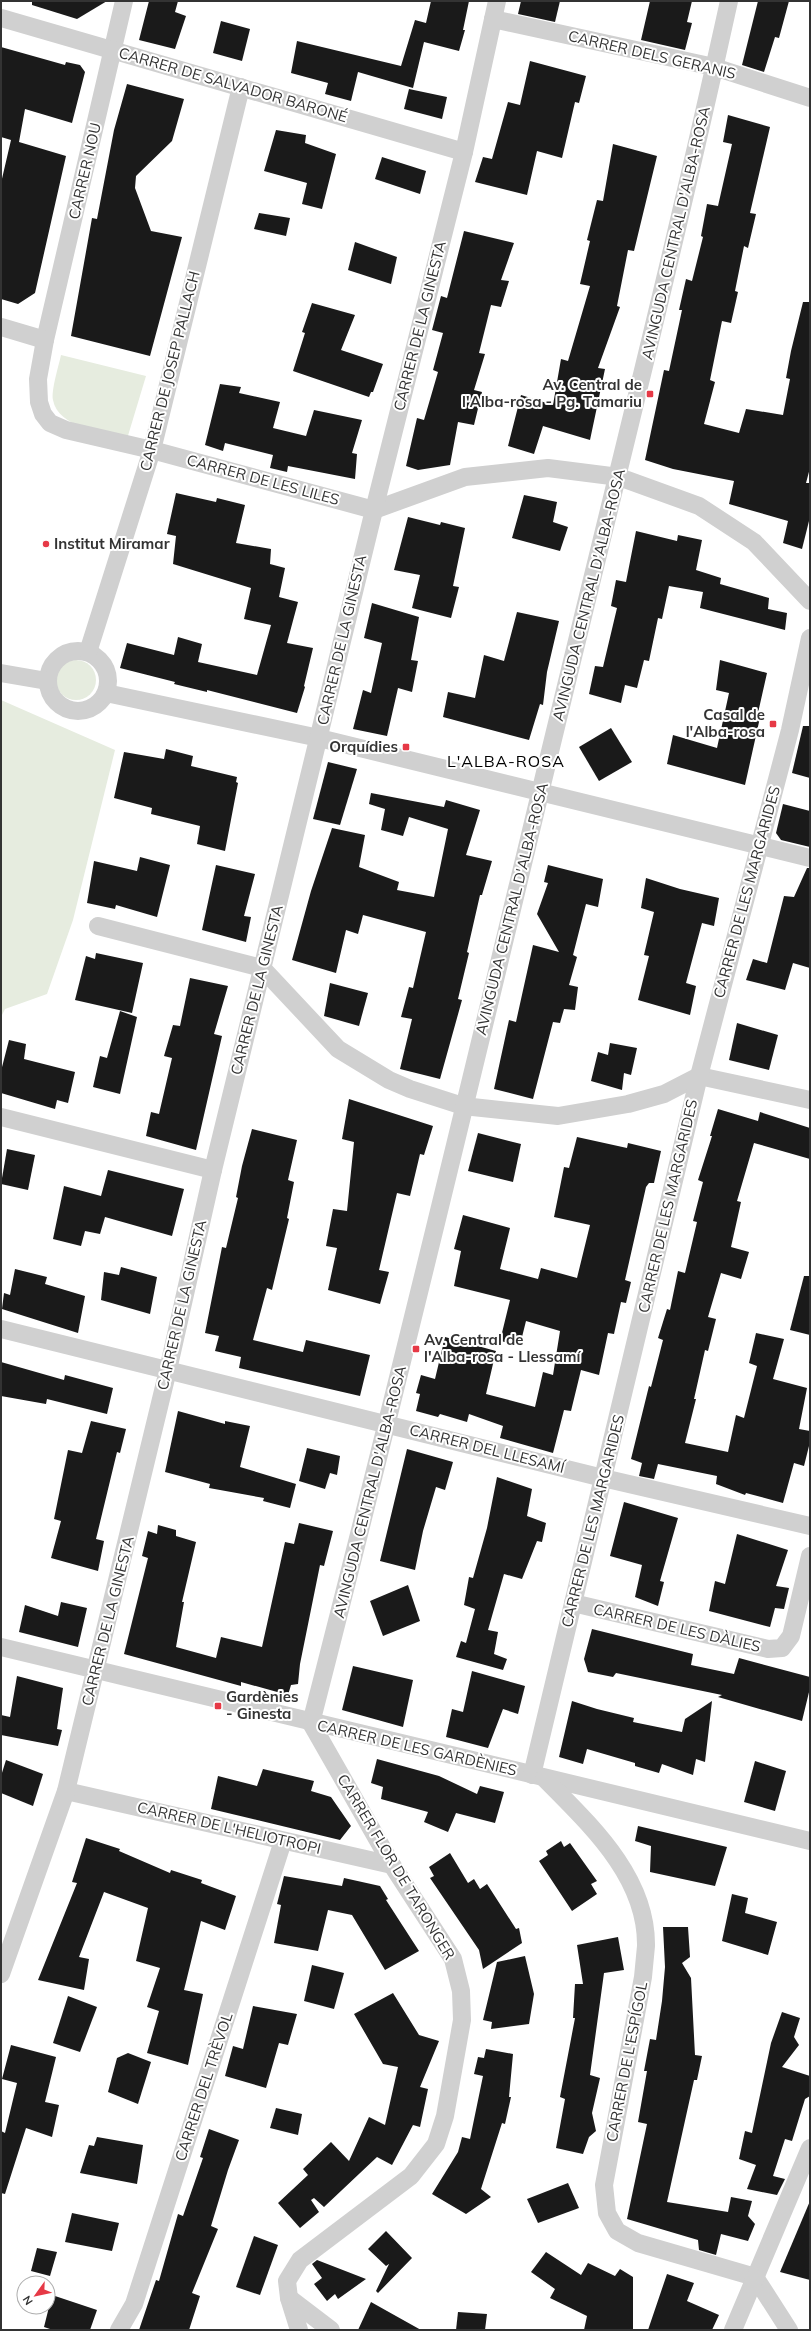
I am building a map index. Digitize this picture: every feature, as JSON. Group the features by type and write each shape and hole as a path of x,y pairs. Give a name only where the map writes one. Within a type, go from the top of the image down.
{"street":[{"name":"CARRER NOU","path":"124,1 44,340 38,389 39,402 43,414 50,423 66,430 152,450"},
{"name":"CARRER DE LA GINESTA","path":"3,1963 66,1791 168,1370 213,1170 262,968 374,510 464,152 497,1"},
{"name":"AVINGUDA CENTRAL D'ALBA-ROSA","path":"311,1723 388,1424 540,791 619,477 729,1"},
{"name":"CARRER DE SALVADOR BARONÉ","path":"1,18 464,152"},
{"name":"CARRER DELS GERANIS","path":"493,19 714,67 810,98"},
{"name":"CARRER DE JOSEP PALLACH","path":"88,652 152,450 241,87"},
{"path":"1,327 44,340"},
{"name":"CARRER DE LES LILES","path":"152,450 374,510"},
{"path":"374,510 465,477 548,468 619,477 699,506 754,542 810,601"},
{"name":"CARRER DE LES MARGARIDES","path":"538,1776 573,1603 699,1076 759,845 803,702 810,638"},
{"path":"74,651 88,652 103,664 108,673 106,693 101,702 82,712 62,708 54,700 49,691 47,681 51,667 60,656 74,651"},
{"path":"1,674 47,681"},
{"path":"106,693 319,738 810,858"},
{"path":"98,926 262,968 338,1049 389,1080 410,1089 464,1106 558,1116 628,1104 664,1094 699,1076 810,1100"},
{"path":"1,1117 213,1170"},
{"name":"CARRER DEL LLESAMÍ","path":"1,1329 603,1478 810,1526"},
{"name":"CARRER DE LES DÀLIES","path":"573,1603 768,1649 782,1648 791,1636 810,1556"},
{"name":"CARRER DE LES GARDÈNIES","path":"1,1647 311,1723 810,1841"},
{"name":"CARRER FLOR DE TARONGER","path":"299,2330 289,2298 287,2281 300,2260 411,2176 436,2144 445,2116 462,2020 461,1991 454,1959 392,1865 311,1723"},
{"name":"CARRER DE L'ESPÍGOL","path":"538,1776 606,1842 622,1867 640,1909 646,1945 643,1977 604,2185 607,2213 617,2231 638,2243 755,2277"},
{"name":"CARRER DE L'HELIOTROPI","path":"66,1791 392,1865"},
{"name":"CARRER DEL TRÈVOL","path":"119,2330 134,2304 283,1841"},
{"path":"733,2330 810,2148"},
{"path":"755,2277 789,2330"},
{"path":"289,2298 331,2330"}],"shaded area":[{"path":"61,355 146,376 127,439 84,428 64,417 57,409 53,396 54,384"},
{"path":"80,660 87,663 93,669 96,680 95,688 87,697 80,700 72,700 65,697 57,688 56,676 59,669 68,661"},
{"path":"1,700 115,750 73,920 47,994 5,1009 1,1017"}],"building":[{"path":"32,1 107,1 77,19 32,5"},
{"path":"149,1 178,1 175,12 186,16 175,49 139,40"},
{"path":"431,1 469,1 463,30 465,30 459,51 424,42 413,88 358,72 351,101 325,94 328,83 291,73 297,41 401,66 415,20 426,23"},
{"path":"521,1 560,1 555,22 518,14"},
{"path":"650,1 692,1 687,22 692,23 685,50 641,40"},
{"path":"758,1 789,1 779,38 775,37 764,72 742,65"},
{"path":"221,21 250,29 242,61 213,53"},
{"path":"1,47 65,65 66,62 80,65 85,72 72,123 25,109 19,142 66,156 35,293 18,304 1,299 1,183 11,140 1,137"},
{"path":"530,61 586,76 579,103 575,102 562,158 537,151 527,195 475,182 483,157 492,159 508,102 520,105"},
{"path":"127,84 184,99 172,141 136,176 135,188 151,231 182,237 150,356 71,336 92,218 97,219 114,130"},
{"path":"409,89 447,97 442,119 404,109"},
{"path":"728,115 770,127 750,213 756,214 748,248 744,246 735,291 738,292 731,323 722,321 710,380 715,382 704,424 739,433 746,409 783,415 790,379 786,378 791,351 803,302 810,302 810,468 806,483 810,483 810,517 802,549 783,543 788,521 729,504 734,481 673,469 645,460 664,370 669,371 682,310 679,310 686,279 692,281 703,237 701,236 707,204 718,206 732,144 723,142"},
{"path":"276,130 306,135 305,143 336,154 322,209 302,204 307,183 264,171"},
{"path":"613,144 657,156 634,251 628,250 617,306 620,307 598,368 605,369 590,440 543,426 534,454 508,446 521,395 553,405 561,359 568,361 590,286 580,284 590,241 587,240 597,200 603,201"},
{"path":"382,157 426,171 420,194 375,179"},
{"path":"259,213 290,218 286,236 254,229"},
{"path":"464,231 514,243 501,280 509,281 501,307 491,305 479,353 485,354 474,390 482,392 474,425 458,422 450,465 418,470 406,466 417,418 424,420 438,372 433,370 443,333 432,330 441,296 447,298"},
{"path":"355,242 397,257 391,284 348,270"},
{"path":"312,303 355,315 341,350 383,364 373,392 371,392 369,397 293,371 305,333 302,332"},
{"path":"220,384 241,387 239,393 280,402 273,428 306,436 314,410 362,420 352,453 357,454 355,479 288,466 287,472 270,468 273,455 225,443 223,451 205,445"},
{"path":"176,493 216,502 217,498 245,505 236,543 271,549 270,564 285,568 279,597 298,602 287,643 313,648 305,687 297,713 207,690 207,692 174,684 175,682 120,668 127,643 174,655 178,637 202,644 198,662 257,675 271,625 244,619 251,588 173,564 176,536 167,534"},
{"path":"524,495 557,502 553,522 568,527 560,551 512,538"},
{"path":"408,517 440,525 441,522 465,528 453,586 459,587 451,618 412,608 420,575 394,570"},
{"path":"636,531 677,541 678,535 702,540 696,570 721,578 720,584 769,598 768,609 787,613 785,630 700,608 703,592 669,586 662,619 658,618 649,661 644,660 637,688 625,685 621,703 589,694 595,666 603,667 617,608 611,606 616,580 626,582"},
{"path":"372,603 419,617 411,660 418,661 412,692 398,688 387,736 353,729 363,690 371,693 382,643 364,638"},
{"path":"517,612 559,621 547,672 543,705 540,704 529,740 443,717 448,692 475,698 484,655 504,661"},
{"path":"720,660 767,673 758,713 761,713 745,785 667,764 673,735 717,748 729,693 716,690"},
{"path":"803,726 810,726 810,778 792,773"},
{"path":"611,728 632,762 599,781 579,747"},
{"path":"166,749 193,756 191,766 237,777 236,782 238,783 225,851 197,844 200,826 151,814 152,808 114,798 124,752 164,759"},
{"path":"328,762 357,769 340,825 313,819"},
{"path":"371,793 444,807 446,800 480,810 466,855 492,861 482,895 480,895 467,952 469,953 458,999 462,1000 440,1079 400,1069 412,1019 401,1017 409,987 413,988 426,932 363,915 358,934 346,930 336,973 292,960 311,891 332,828 365,835 359,867 399,882 397,890 434,897 448,829 409,817 403,836 381,830 385,809 369,804"},
{"path":"783,804 810,811 810,847 781,840 776,833"},
{"path":"140,857 170,865 157,917 116,905 115,909 87,903 94,861 137,871"},
{"path":"216,865 255,874 244,916 251,917 246,942 202,930"},
{"path":"548,865 603,879 598,907 586,904 573,955 577,957 569,985 578,987 575,1010 564,1009 560,1023 553,1022 533,1099 494,1089 509,1020 516,1022 533,945 559,952 537,914 548,883 544,882"},
{"path":"807,868 810,868 810,968 793,963 785,990 746,980 753,959 767,963 784,896 794,897"},
{"path":"646,878 680,889 719,898 714,926 702,923 686,983 696,986 690,1015 638,1000 649,956 644,955 654,912 641,908"},
{"path":"96,953 143,963 132,1013 75,1000 86,956 95,959"},
{"path":"190,978 228,986 214,1034 222,1036 196,1150 146,1136 151,1112 159,1114 172,1058 164,1056 173,1025 180,1026"},
{"path":"330,983 368,993 359,1026 324,1016"},
{"path":"120,1011 137,1017 120,1094 93,1087 100,1056 107,1058"},
{"path":"737,1023 778,1035 769,1070 729,1060"},
{"path":"9,1040 26,1044 24,1059 75,1072 68,1103 57,1100 55,1109 1,1093 1,1071"},
{"path":"610,1043 637,1048 631,1075 624,1073 622,1090 591,1081 598,1052 608,1055"},
{"path":"349,1099 433,1126 424,1155 420,1154 410,1196 397,1193 379,1270 389,1272 380,1304 328,1290 337,1248 326,1246 333,1209 347,1211 354,1142 342,1139"},
{"path":"718,1109 758,1121 760,1112 810,1128 810,1159 754,1143 737,1201 741,1202 731,1247 749,1252 741,1279 721,1273 708,1317 716,1319 708,1351 705,1350 694,1399 696,1399 685,1443 728,1452 736,1415 744,1418 757,1366 749,1363 756,1333 784,1339 773,1379 807,1388 799,1429 810,1431 810,1442 804,1466 794,1463 783,1503 746,1493 745,1495 716,1484 717,1476 658,1464 654,1479 639,1476 642,1463 631,1459 649,1386 651,1387 663,1340 658,1338 667,1309 670,1310 678,1271 685,1273 697,1222 693,1221 703,1182 698,1180 712,1136 710,1136"},
{"path":"252,1129 297,1140 288,1180 294,1182 287,1218 289,1219 272,1290 267,1288 253,1340 303,1352 306,1340 370,1355 360,1396 239,1368 241,1357 215,1351 219,1336 205,1333 222,1247 226,1248 238,1198 236,1197 242,1166"},
{"path":"478,1133 521,1144 513,1182 468,1171"},
{"path":"577,1137 627,1148 628,1143 661,1151 654,1183 649,1183 646,1187 625,1280 631,1282 626,1303 621,1302 614,1334 608,1333 599,1375 581,1370 571,1411 564,1410 553,1453 500,1438 503,1426 469,1414 467,1422 440,1414 438,1417 416,1411 420,1394 416,1393 421,1375 435,1379 445,1337 496,1351 486,1394 535,1407 543,1372 553,1375 560,1331 526,1321 520,1345 500,1341 510,1300 454,1286 461,1251 454,1249 463,1215 510,1228 500,1269 538,1279 541,1268 577,1278 590,1225 554,1217 564,1167 569,1168"},
{"path":"7,1149 35,1155 28,1190 1,1184"},
{"path":"108,1170 184,1189 172,1236 105,1217 100,1234 85,1231 81,1246 53,1239 64,1186 101,1196"},
{"path":"121,1267 157,1277 150,1314 101,1300 104,1272 119,1275"},
{"path":"15,1269 47,1277 45,1284 85,1296 78,1333 2,1309 4,1293 10,1295"},
{"path":"804,1276 810,1276 810,1335 790,1330"},
{"path":"1,1362 64,1380 65,1375 113,1388 107,1414 47,1399 46,1404 1,1396"},
{"path":"178,1411 225,1424 225,1421 250,1426 240,1467 296,1484 290,1508 263,1501 264,1498 209,1488 210,1484 165,1472"},
{"path":"91,1421 126,1429 120,1453 117,1452 96,1539 104,1541 98,1571 51,1558 61,1521 54,1519 68,1450 82,1453"},
{"path":"307,1448 340,1456 337,1475 330,1473 325,1489 299,1481"},
{"path":"407,1449 453,1462 445,1490 436,1487 423,1531 415,1570 380,1561"},
{"path":"497,1477 532,1489 527,1516 546,1523 542,1542 537,1541 522,1579 504,1574 488,1630 498,1632 494,1654 507,1659 503,1670 456,1657 461,1641 466,1643 475,1609 464,1605 469,1577 473,1578 487,1528"},
{"path":"624,1502 678,1518 660,1581 664,1582 658,1606 635,1597 642,1565 610,1556"},
{"path":"299,1523 333,1531 324,1566 320,1565 300,1664 298,1684 291,1685 288,1695 241,1682 241,1686 124,1654 148,1558 142,1556 148,1531 157,1534 158,1525 176,1530 176,1536 196,1542 182,1602 184,1602 176,1647 216,1658 221,1637 262,1647 285,1542 294,1544"},
{"path":"737,1534 788,1550 776,1586 789,1588 784,1609 775,1608 770,1627 709,1611 715,1581 725,1584"},
{"path":"408,1585 420,1621 383,1636 370,1601"},
{"path":"61,1602 87,1608 78,1647 19,1632 25,1605 58,1616"},
{"path":"592,1629 693,1654 691,1665 734,1674 739,1658 810,1677 810,1688 802,1721 718,1697 722,1695 616,1673 613,1677 588,1672 584,1659"},
{"path":"353,1666 413,1680 403,1727 342,1710"},
{"path":"472,1671 525,1686 518,1714 503,1709 488,1748 446,1737 452,1709 463,1712"},
{"path":"17,1676 63,1688 57,1729 62,1730 58,1746 1,1735 1,1715 10,1717"},
{"path":"572,1701 634,1718 633,1722 682,1732 685,1719 712,1701 705,1762 696,1759 693,1775 662,1764 659,1773 635,1766 635,1763 587,1749 583,1764 559,1757"},
{"path":"377,1759 439,1776 477,1794 480,1786 504,1792 495,1823 456,1813 448,1832 424,1822 428,1812 381,1799 383,1787 371,1783"},
{"path":"6,1760 43,1774 33,1806 1,1793 1,1776"},
{"path":"755,1761 786,1771 775,1811 744,1802"},
{"path":"263,1769 314,1781 311,1791 331,1797 351,1826 340,1840 211,1809 218,1776 257,1786"},
{"path":"638,1826 727,1847 715,1886 650,1872 651,1846 635,1841"},
{"path":"86,1838 120,1849 119,1851 170,1873 171,1870 202,1880 201,1883 236,1896 225,1930 201,1921 184,1990 203,1994 188,2065 147,2053 159,2011 147,2007 160,1968 136,1961 148,1908 104,1892 79,1957 89,1959 84,1990 38,1980 77,1883 72,1882"},
{"path":"561,1841 564,1847 570,1843 597,1881 591,1884 597,1894 572,1911 539,1861 548,1855 546,1851"},
{"path":"450,1853 468,1883 474,1879 480,1889 487,1884 516,1929 519,1928 522,1943 483,1969 479,1950 430,1878 434,1876 429,1867"},
{"path":"284,1876 342,1886 344,1878 380,1886 388,1899 386,1900 419,1951 385,1970 352,1915 328,1910 318,1951 274,1943 281,1905 277,1904"},
{"path":"732,1894 748,1898 745,1913 777,1922 768,1955 722,1941"},
{"path":"663,1927 688,1927 690,1957 682,1963 691,1978 695,2055 702,2056 697,2080 694,2080 667,2202 728,2212 731,2197 752,2201 748,2216 755,2224 748,2241 721,2234 716,2255 699,2250 698,2240 627,2219 647,2124 638,2122 647,2071 644,2071 650,2039 656,2040 662,2001 665,1967"},
{"path":"618,1937 624,1970 604,1973 590,2075 600,2078 592,2113 596,2131 589,2137 583,2154 556,2148 565,2099 560,2097 575,2018 573,2018 575,1984 583,1984 577,1945"},
{"path":"525,1956 534,1994 529,2024 491,2029 492,2022 483,2020 497,1962"},
{"path":"312,1965 344,1973 334,2009 304,2001"},
{"path":"393,1993 419,2035 439,2041 420,2087 428,2089 420,2127 413,2125 392,2165 377,2157 324,2207 314,2198 311,2200 319,2212 300,2228 278,2203 308,2175 303,2169 331,2142 349,2161 369,2117 385,2125 398,2067 383,2064 354,2014"},
{"path":"68,1996 97,2007 80,2052 53,2043"},
{"path":"253,2006 297,2014 288,2045 279,2043 266,2088 225,2076 233,2046 243,2049"},
{"path":"782,2012 800,2018 794,2037 799,2045 782,2067 810,2076 810,2096 805,2099 792,2141 785,2139 773,2176 785,2179 777,2195 747,2189 756,2165 739,2159 745,2131 752,2133 771,2043"},
{"path":"11,2045 56,2057 45,2102 59,2105 52,2137 26,2128 5,2194 1,2193 1,2131 5,2133 17,2083 2,2079"},
{"path":"486,2049 513,2054 509,2097 511,2097 505,2124 502,2123 481,2189 491,2197 466,2214 432,2194 458,2152 462,2137 470,2139 483,2076 474,2074 478,2057 484,2058"},
{"path":"128,2053 151,2062 138,2104 108,2092 117,2058"},
{"path":"276,2108 302,2114 298,2135 270,2128"},
{"path":"209,2129 239,2140 211,2226 218,2229 192,2293 200,2296 189,2330 139,2330 156,2280 159,2281 178,2214 183,2216 203,2158 200,2157"},
{"path":"97,2137 143,2145 137,2184 80,2173 89,2145 94,2146"},
{"path":"568,2183 579,2208 538,2223 527,2199"},
{"path":"810,2201 810,2280 780,2272"},
{"path":"72,2213 119,2223 112,2251 65,2242"},
{"path":"386,2231 412,2258 378,2293 376,2291 389,2264 386,2266 368,2249"},
{"path":"254,2236 278,2245 260,2295 236,2287"},
{"path":"37,2248 57,2252 50,2275 31,2271"},
{"path":"546,2252 581,2275 588,2263 615,2276 620,2269 633,2277 633,2330 584,2330 587,2316 550,2298 555,2289 531,2272"},
{"path":"317,2260 366,2279 338,2299 335,2294 327,2301 314,2284 322,2278 312,2264"},
{"path":"667,2274 694,2283 687,2301 719,2315 712,2330 648,2330"},
{"path":"56,2296 97,2310 90,2330 53,2330 44,2327 47,2315 56,2315"},
{"path":"371,2302 387,2311 421,2330 358,2330"},
{"path":"458,2312 487,2314 485,2330 456,2330"}],"place":[{"name":"Av. Central de l'Alba-rosa - Pg. Tamariu","path":"650,394"},
{"name":"Institut Miramar","path":"46,544"},
{"name":"Casal de l'Alba-rosa","path":"773,724"},
{"name":"Orquídies","path":"406,747"},
{"name":"Av. Central de l'Alba-rosa - Llessamí","path":"416,1349"},
{"name":"Gardènies - Ginesta","path":"218,1706"}],"district":[{"name":"L'ALBA-ROSA","path":"506,761"}]}
